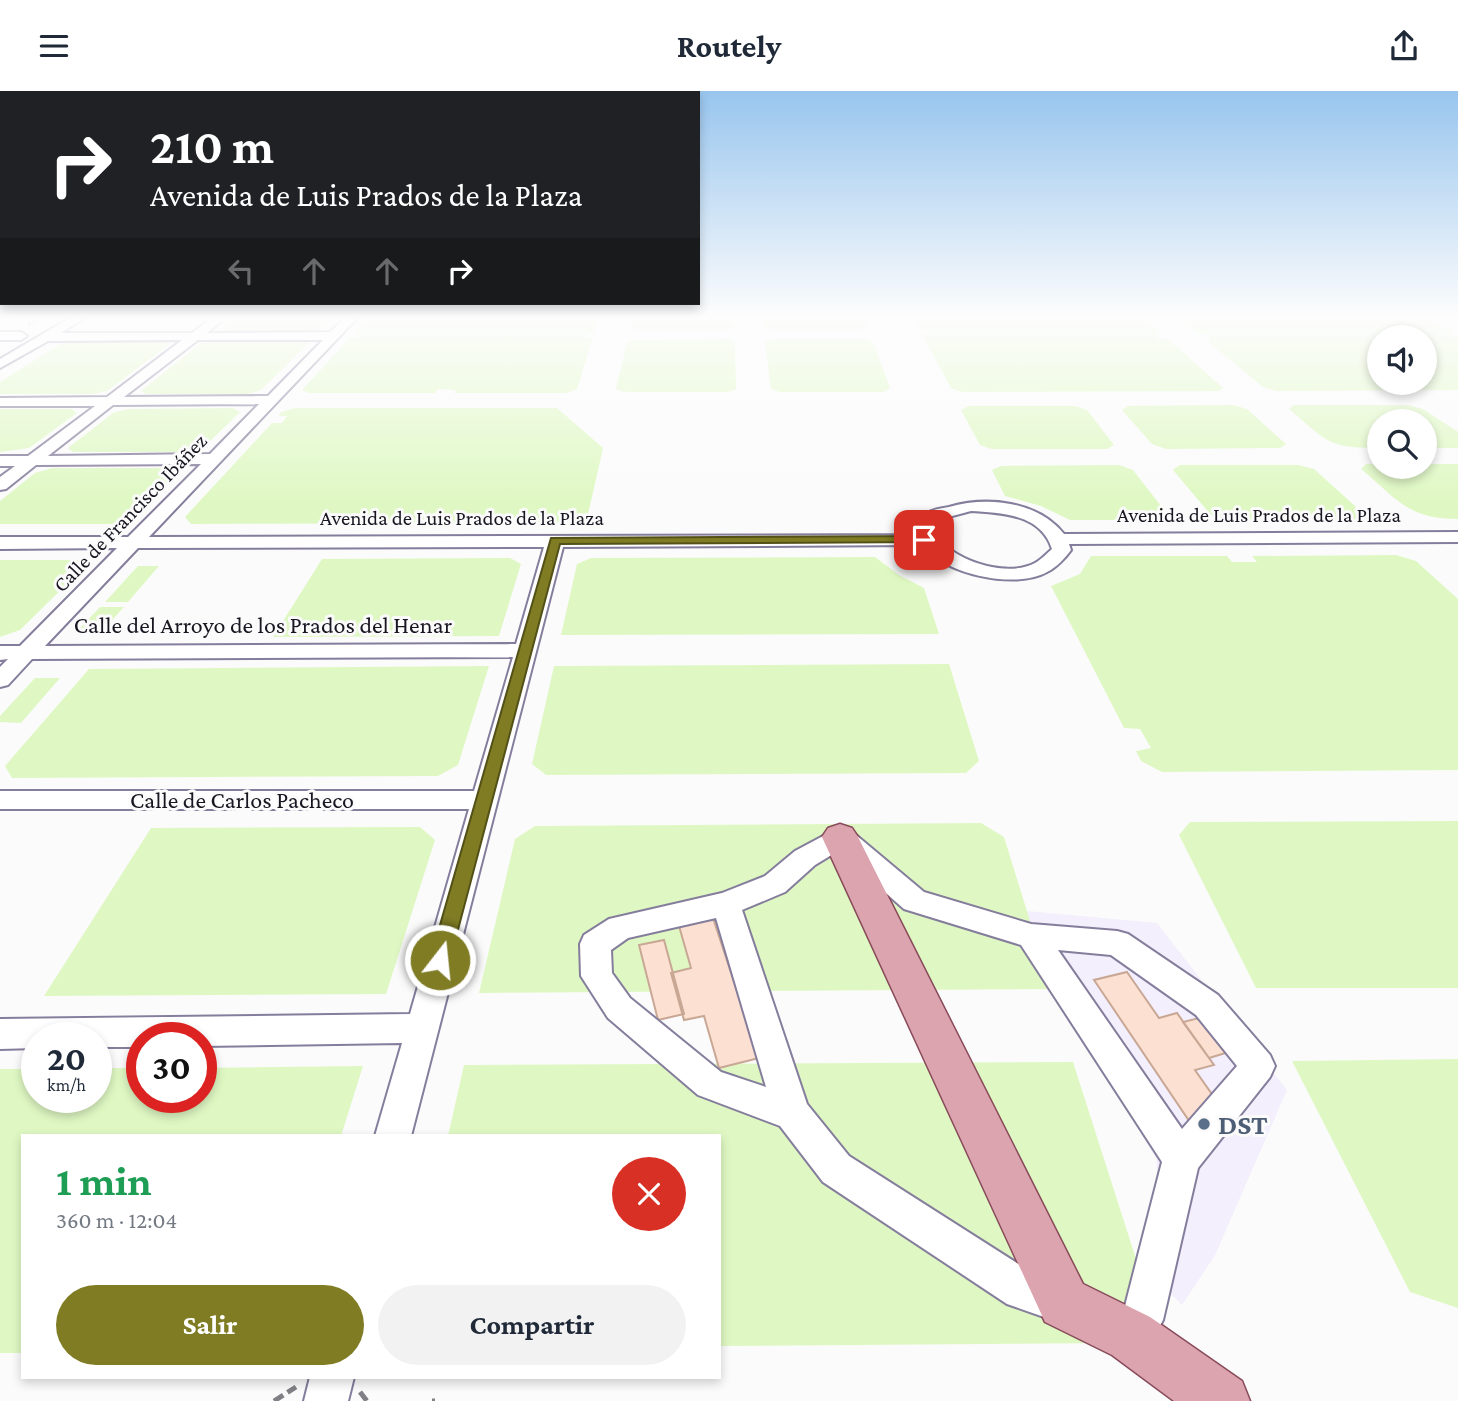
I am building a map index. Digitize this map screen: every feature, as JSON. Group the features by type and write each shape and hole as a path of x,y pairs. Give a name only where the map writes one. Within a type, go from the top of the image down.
{"main road":[{"path":"840,837 1064,1303 1131,1336 1222,1401"}],"street":[{"path":"0,485 138,379"},
{"name":"Calle de Francisco Ibáñez","path":"0,680 292,379"},
{"path":"0,402 271,401"},
{"path":"0,461 214,459"},
{"path":"971,506 1015,511 1035,518 1051,528 1060,539 1062,550 1056,560 1042,568 998,573 959,565 931,549 924,540 923,530 928,521 953,509 971,506"},
{"name":"Avenida de Luis Prados de la Plaza","path":"1060,539 1458,537"},
{"name":"Avenida de Luis Prados de la Plaza","path":"0,543 924,540"},
{"path":"394,1134 555,541"},
{"name":"Calle del Arroyo de los Prados del Henar","path":"0,653 526,650"},
{"name":"Calle de Carlos Pacheco","path":"0,800 485,800"},
{"path":"792,1113 710,1084 619,1008 597,976 595,944 620,928 726,904 775,884 805,858 840,837 914,901 1031,936 1117,943 1208,1005 1258,1066 1181,1159 1142,1320 1131,1336"},
{"path":"726,904 792,1113 836,1170 1021,1290 1064,1303"},
{"path":"1031,936 1181,1159"},
{"path":"0,1034 421,1028"},
{"path":"326,1401 332,1379"}],"shaded area":[{"name":"DST","path":"973,906 1157,923 1287,1090 1215,1255 1182,1305 1140,1263 1160,1203 1156,1158 1028,950"}],"green space":[{"path":"5,379 123,379 107,391 93,394 0,394 0,382"},
{"path":"156,379 272,379 261,390 248,394 146,394 141,391"},
{"path":"312,379 580,379 577,389 566,393 454,393 456,390 438,389 435,393 308,393 302,390"},
{"path":"618,379 736,379 736,389 728,392 625,392 616,389"},
{"path":"770,379 887,379 890,388 883,392 780,392 771,389"},
{"path":"946,379 1213,379 1223,388 1218,391 961,392 951,388"},
{"path":"1253,379 1367,379 1367,390 1276,391 1263,387"},
{"path":"1437,379 1458,379 1458,390 1437,390"},
{"path":"1233,405 1247,409 1286,444 1280,448 1166,449 1152,444 1122,410 1128,406"},
{"path":"1294,405 1408,405 1423,409 1367,409 1367,448 1362,448 1329,441 1289,409"},
{"path":"969,406 1075,406 1087,410 1114,445 1107,449 992,449 980,445 961,410"},
{"path":"233,408 240,412 204,447 189,452 73,452 68,448 113,413 127,409"},
{"path":"295,408 557,408 603,448 586,523 191,524 185,517 272,423 282,423 287,416 279,416 281,412"},
{"path":"0,409 72,409 77,413 29,448 0,452"},
{"path":"1437,418 1458,432 1458,448 1437,448"},
{"path":"1367,464 1367,474 1361,469"},
{"path":"1437,464 1458,464 1458,519 1427,515 1394,498 1372,479 1437,479"},
{"path":"1119,465 1133,470 1168,515 1161,520 1070,520 1041,506 1005,496 992,470 1001,466"},
{"path":"1180,465 1298,465 1314,469 1364,514 1358,520 1229,520 1211,515 1173,470"},
{"path":"52,468 172,468 178,473 132,518 114,524 0,524 0,501 35,473"},
{"path":"1396,555 1416,561 1458,599 1458,770 1162,772 1141,761 1136,751 1151,748 1140,729 1124,728 1051,586 1080,574 1091,556 1227,556 1232,562 1257,562 1252,556"},
{"path":"875,557 899,575 924,588 939,634 561,635 577,564 591,558"},
{"path":"510,558 521,564 499,636 273,637 322,559"},
{"path":"0,560 78,560 84,567 20,630 0,637"},
{"path":"138,566 159,566 128,602 105,602"},
{"path":"100,607 124,607 105,628 80,628"},
{"path":"949,664 979,761 966,773 546,775 532,764 554,666"},
{"path":"489,666 458,765 438,776 12,778 5,766 89,669"},
{"path":"35,678 60,678 21,723 0,722 0,716"},
{"path":"1458,821 1458,988 1256,988 1179,835 1190,822"},
{"path":"981,823 1004,837 1051,989 479,993 515,839 535,826"},
{"path":"420,827 435,840 386,994 44,996 151,828"},
{"path":"1458,1059 1458,1308 1410,1292 1292,1061"},
{"path":"1073,1062 1145,1287 1110,1343 721,1346 721,1134 448,1134 464,1065"},
{"path":"363,1066 342,1134 21,1134 21,1353 0,1353 0,1069 21,1069 21,1113 112,1113 112,1068 126,1068 126,1113 217,1113 217,1068"}],"building":[{"path":"713,918 759,1058 719,1068 704,1016 684,1020 671,973 691,968 679,926"},
{"path":"664,940 684,1014 658,1020 639,945"},
{"path":"1127,972 1159,1018 1177,1013 1214,1065 1195,1070 1235,1127 1200,1137 1094,980"},
{"path":"1203,1017 1229,1052 1209,1058 1183,1022"}],"place":[{"name":"DST","path":"1204,1124"}],"route":[{"path":"440,960 555,541 924,540"}]}
